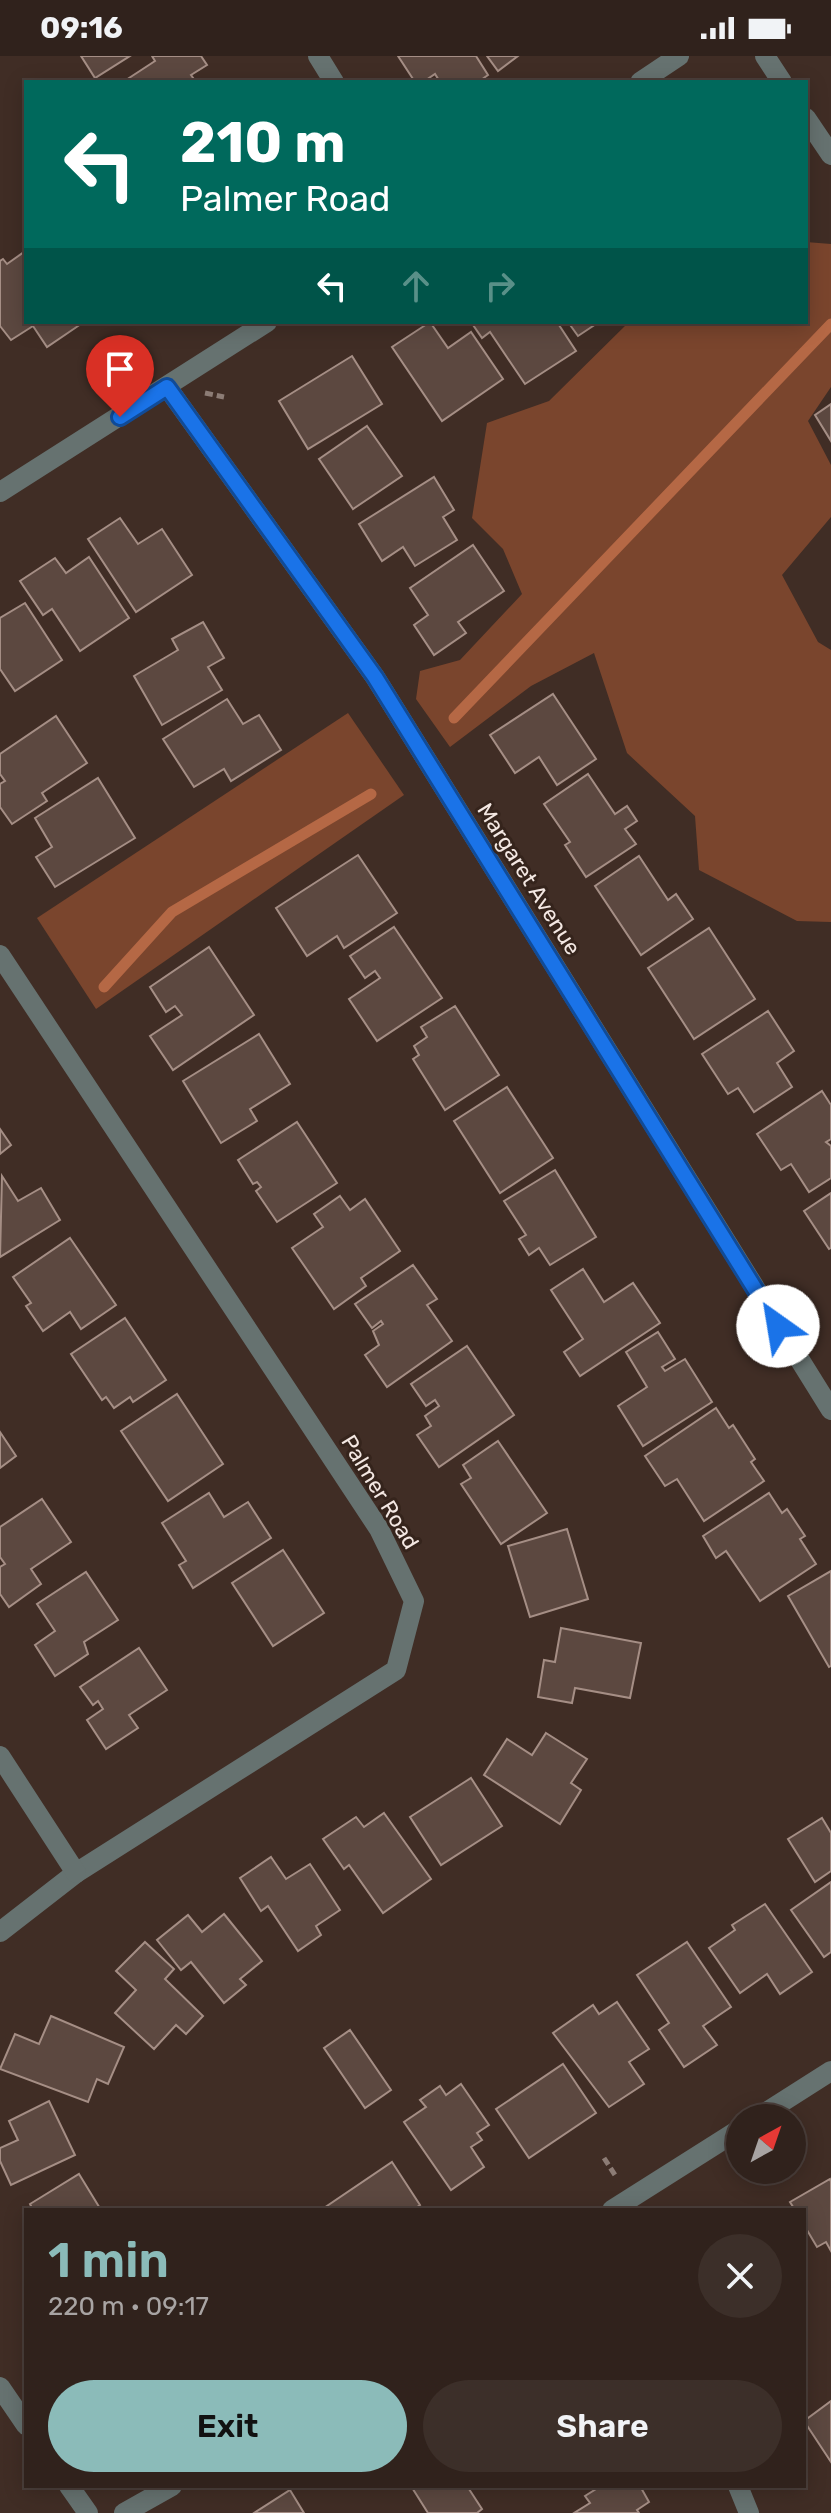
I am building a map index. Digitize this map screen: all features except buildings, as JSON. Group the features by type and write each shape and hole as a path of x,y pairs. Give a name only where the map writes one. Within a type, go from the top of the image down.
{"street":[{"path":"318,56 333,80"},
{"path":"643,80 679,56"},
{"path":"765,56 781,80"},
{"path":"808,121 831,155"},
{"path":"0,492 264,324"},
{"name":"Margaret Avenue","path":"167,387 375,677 831,1410"},
{"name":"Palmer Road","path":"0,955 379,1529 414,1601 396,1670 76,1873 0,1932"},
{"path":"0,1756 76,1873"},
{"path":"779,2104 831,2071"},
{"path":"615,2208 726,2138"},
{"path":"0,2387 24,2422"},
{"path":"70,2488 88,2513"},
{"path":"124,2513 168,2488"},
{"path":"739,2488 749,2513"}],"path":[{"path":"604,2158 616,2176"}],"shaded area":[{"path":"808,242 831,244 831,387 808,421 831,465 831,517 782,575 818,642 831,650 831,922 797,921 699,870 695,816 627,753 594,653 531,686 450,747 416,699 420,671 460,660 522,594 503,549 472,518 487,423 549,401 627,324 808,324"},
{"path":"348,713 404,795 96,1009 37,918"}],"waterway":[{"path":"454,718 831,324"},
{"path":"104,987 172,912 371,794"}],"route":[{"path":"120,417 167,387 199,430 375,677 778,1326"}]}
